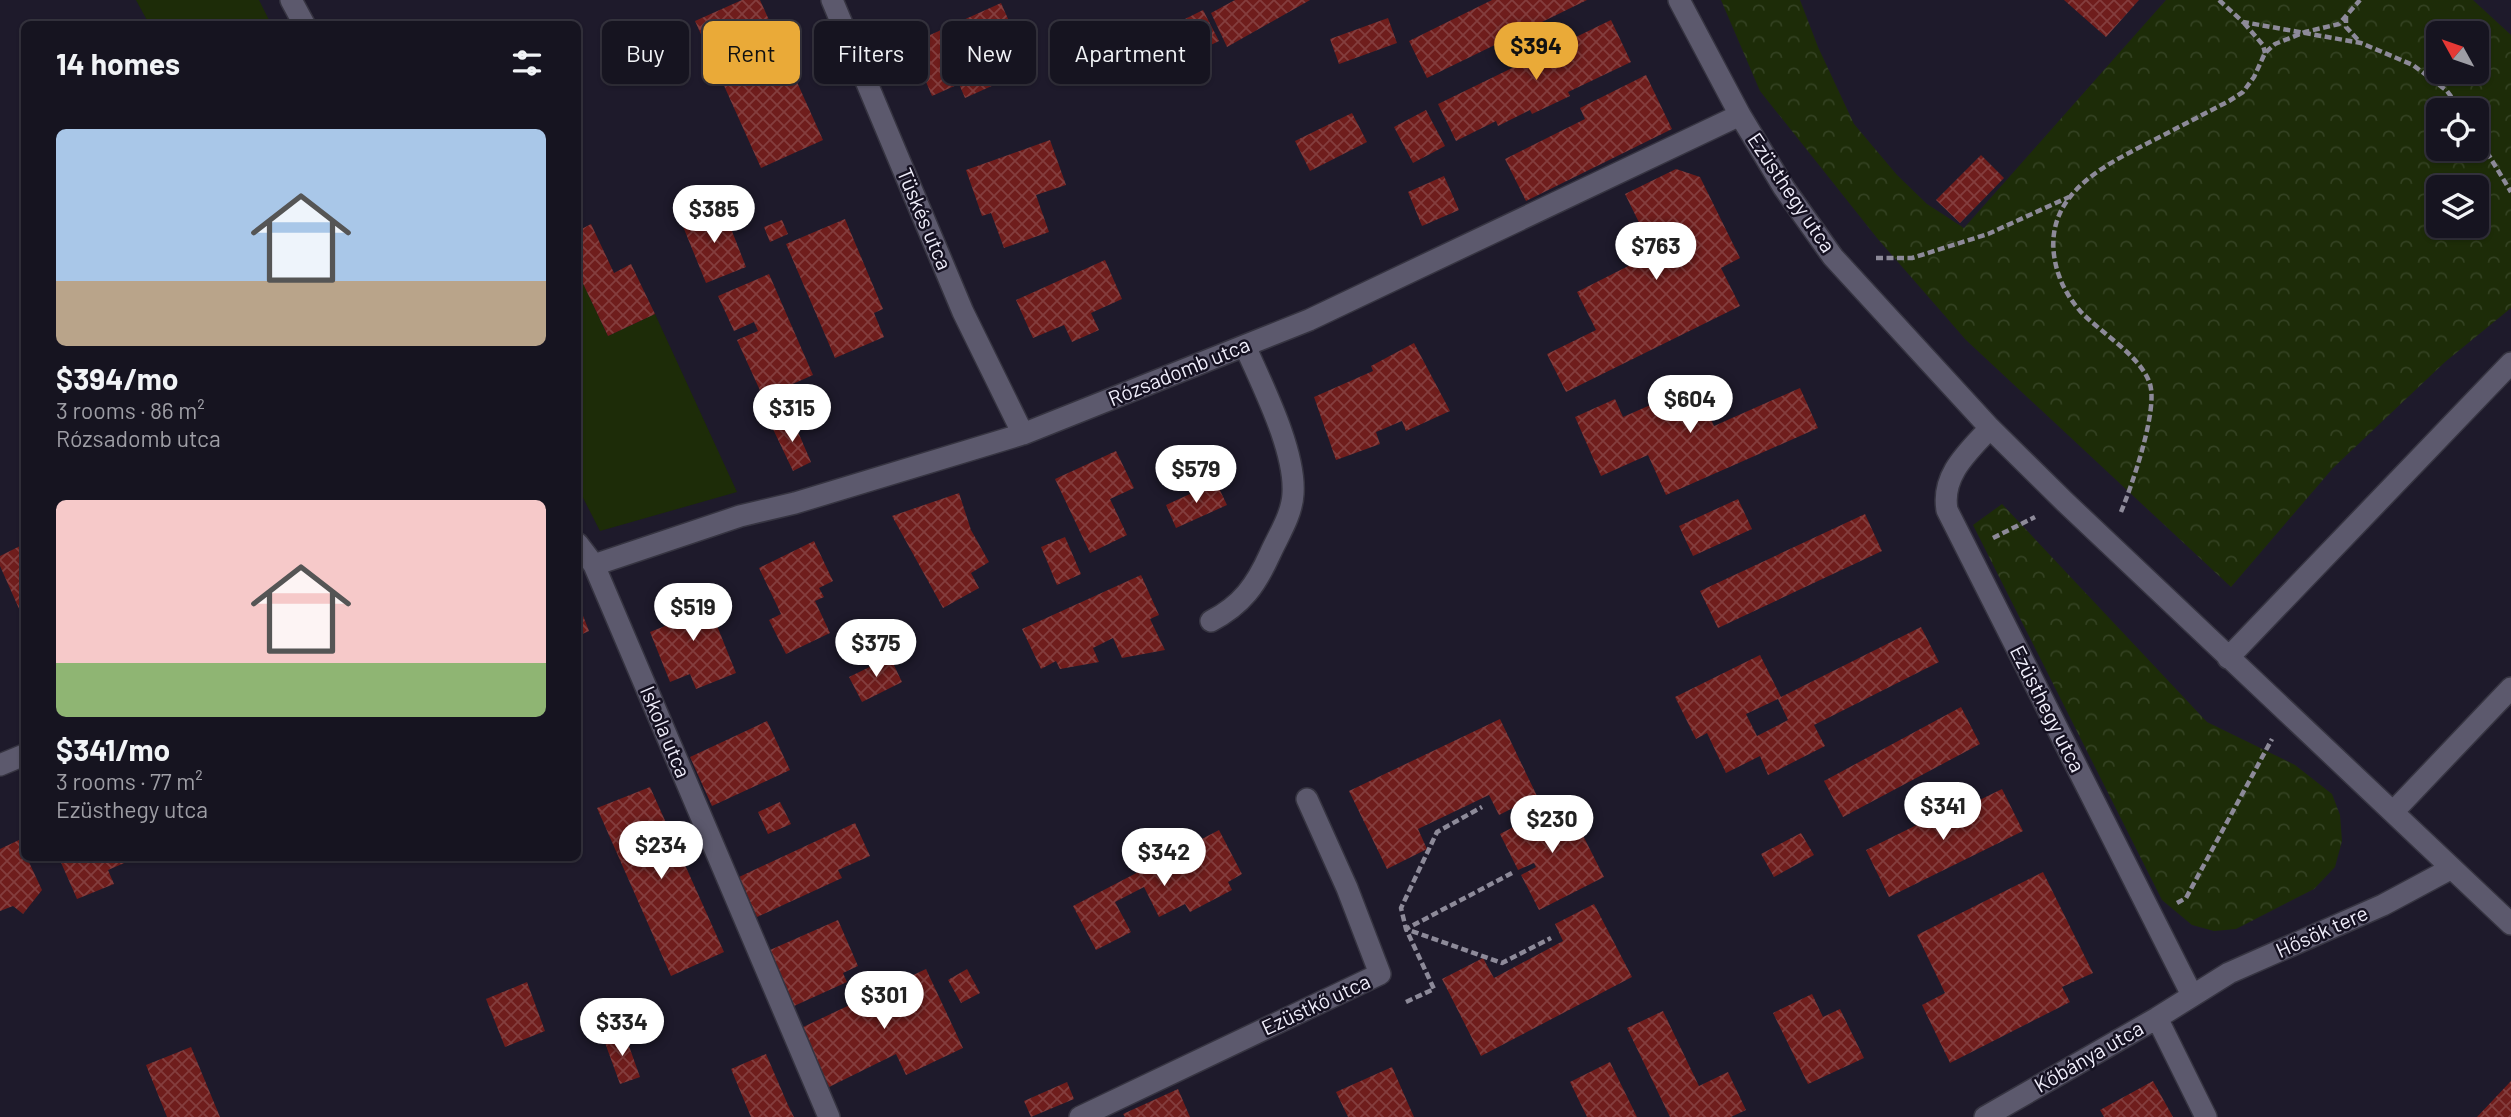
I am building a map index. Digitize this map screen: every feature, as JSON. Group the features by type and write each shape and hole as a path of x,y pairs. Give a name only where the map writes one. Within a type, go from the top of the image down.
{"street":[{"path":"291,0 302,21"},
{"name":"Tüskés utca","path":"832,0 963,312 1023,434"},
{"name":"Ezüsthegy utca","path":"1679,0 1740,115 1784,188 1833,257 1990,428 2065,502 2511,924"},
{"name":"Rózsadomb utca","path":"594,565 740,516 809,499 1023,434 1309,320 1740,115"},
{"path":"1211,621 1227,613 1260,577 1286,520 1293,495 1286,449 1245,345"},
{"path":"2228,657 2511,363"},
{"name":"Ezüsthegy utca","path":"1990,428 1958,464 1949,479 1945,496 1947,510 2192,995"},
{"name":"Iskola utca","path":"581,548 594,565 829,1117"},
{"path":"2393,812 2511,688"},
{"path":"0,765 21,756"},
{"name":"Ezüstkő utca","path":"1080,1117 1380,974 1347,888 1307,799"},
{"name":"Hősök tere","path":"2192,995 2228,973 2383,905 2452,869"},
{"name":"Kőbánya utca","path":"1984,1117 2157,1018 2192,995"},
{"path":"2157,1018 2206,1117"}],"path":[{"path":"2219,0 2263,45 2265,53"},
{"path":"2104,540 2121,514 2129,493 2152,404 2150,384 2142,370 2081,311 2056,274 2053,248 2055,229 2069,197 2082,182 2105,165 2243,92 2254,77 2265,53 2275,44 2305,32 2339,24 2360,0"},
{"path":"2346,16 2346,27 2361,43"},
{"path":"2243,22 2361,43 2413,65 2452,98"},
{"path":"2489,156 2511,192"},
{"path":"1833,257 1912,258 1988,234 2069,197"},
{"path":"1968,551 2065,502"},
{"path":"2152,916 2186,898 2287,712"},
{"path":"1406,1002 1434,989 1406,929 1401,908 1437,832 1482,807"},
{"path":"1406,929 1512,873"},
{"path":"1406,929 1502,963 1551,938"}],"green space":[{"path":"136,0 259,0 270,21 147,21"},
{"path":"1721,0 1800,0 1818,47 1854,124 1897,175 1927,204 1964,228 2166,0 2473,0 2511,35 2511,308 2445,362 2333,468 2231,587 1966,340 1877,238 1760,91"},
{"path":"581,279 608,336 655,314 737,492 600,531 581,494"},
{"path":"2002,504 2207,722 2295,765 2332,794 2340,815 2342,841 2335,867 2314,889 2236,929 2214,931 2192,925 2162,900 1973,525"}],"building":[{"path":"742,0 760,0 769,21 703,21 703,39 695,21"},
{"path":"1235,0 1310,0 1227,47 1211,13"},
{"path":"1492,0 1587,0 1427,78 1409,41"},
{"path":"2064,0 2139,0 2106,37"},
{"path":"1001,3 1009,21 961,21"},
{"path":"1203,10 1209,21 1181,21"},
{"path":"1388,18 1397,43 1339,64 1330,39"},
{"path":"1611,20 1631,62 1568,92 1570,96 1532,114 1530,110 1498,126 1496,121 1456,141 1438,104"},
{"path":"1210,24 1219,41 1210,45"},
{"path":"942,30 942,84 959,84 932,96 927,84 928,36"},
{"path":"1646,75 1672,129 1526,201 1505,159 1585,119 1580,108"},
{"path":"723,84 798,84 823,140 761,168"},
{"path":"959,84 996,84 965,98"},
{"path":"1426,110 1445,146 1413,163 1394,127"},
{"path":"1352,113 1367,142 1310,171 1295,141"},
{"path":"1050,140 1066,185 1036,195 1049,232 1004,248 991,213 982,216 966,170"},
{"path":"1981,155 2004,178 1960,223 1936,200"},
{"path":"1676,169 1700,177 1740,258 1721,268 1740,306 1566,392 1547,354 1596,330 1577,292 1654,253 1625,194"},
{"path":"1444,176 1459,210 1422,226 1408,192"},
{"path":"723,208 746,267 706,283 682,224"},
{"path":"845,219 883,309 874,313 884,337 835,358 786,244"},
{"path":"782,220 788,234 770,242 764,227"},
{"path":"591,224 614,273 631,264 655,314 608,336 581,279 581,229"},
{"path":"1105,260 1122,299 1091,313 1099,330 1072,342 1064,325 1033,338 1016,300"},
{"path":"769,274 813,375 763,397 737,340 758,331 754,322 734,331 718,296"},
{"path":"1414,343 1450,411 1406,431 1402,421 1376,432 1380,444 1336,460 1314,397 1373,371 1371,366"},
{"path":"1696,385 1714,426 1800,388 1818,428 1666,495 1648,455 1601,476 1575,417 1615,399 1623,417"},
{"path":"792,418 811,462 793,471 772,427"},
{"path":"1116,451 1134,488 1110,499 1127,535 1090,553 1055,479"},
{"path":"1216,482 1227,505 1176,528 1166,505"},
{"path":"959,493 971,530 989,562 971,573 979,588 943,608 892,516"},
{"path":"1738,499 1752,529 1693,556 1679,526"},
{"path":"1865,514 1882,551 1718,628 1700,591"},
{"path":"1065,537 1081,574 1057,585 1041,547"},
{"path":"814,541 833,581 819,588 824,597 815,601 830,633 786,654 769,620 781,614 759,568"},
{"path":"21,546 21,613 0,566 0,556"},
{"path":"1141,575 1159,615 1150,619 1165,650 1122,658 1113,638 1093,648 1099,662 1060,669 1056,661 1041,669 1022,629"},
{"path":"703,591 736,673 696,689 690,674 670,682 650,632 670,624 663,607"},
{"path":"581,611 589,631 581,635"},
{"path":"1921,627 1939,662 1814,725 1825,746 1768,775 1760,756 1726,773 1707,733 1696,739 1675,697 1760,655 1781,697","holes":["1778,699 1788,720 1757,736 1746,714"]},
{"path":"890,657 902,682 862,702 849,677"},
{"path":"1961,707 1980,744 1843,817 1824,781"},
{"path":"1500,719 1537,796 1499,815 1489,795 1418,829 1427,849 1387,869 1349,791"},
{"path":"767,721 790,770 712,806 690,757"},
{"path":"650,787 724,952 671,976 597,808"},
{"path":"2002,789 2023,831 1889,897 1866,850 1947,810 1949,815"},
{"path":"1565,800 1604,877 1539,910 1521,875 1536,867 1534,863 1518,870 1500,834"},
{"path":"780,802 791,824 768,834 758,812"},
{"path":"855,823 870,856 838,870 842,878 757,917 739,877"},
{"path":"1219,830 1242,874 1228,882 1232,890 1190,912 1185,904 1159,917 1144,887 1115,902 1131,932 1096,950 1073,906"},
{"path":"1801,833 1814,855 1774,877 1761,854"},
{"path":"19,840 21,861 28,861 42,890 23,914 13,906 0,911 0,849"},
{"path":"60,861 129,861 108,870 114,884 77,899"},
{"path":"2043,872 2093,973 2062,987 2070,1002 1950,1063 1922,1005 1945,993 1917,935"},
{"path":"1594,904 1632,977 1481,1056 1442,979 1483,958 1494,978 1563,941 1555,924"},
{"path":"838,920 858,966 843,973 847,982 794,1006 770,950"},
{"path":"926,969 963,1048 906,1075 896,1054 829,1087 801,1028"},
{"path":"967,969 980,993 961,1003 948,980"},
{"path":"527,982 545,1031 505,1047 486,999"},
{"path":"1812,994 1823,1017 1840,1009 1864,1058 1808,1084 1773,1013"},
{"path":"1663,1011 1699,1086 1728,1072 1746,1110 1731,1117 1670,1117 1627,1028"},
{"path":"624,1032 640,1077 620,1084 604,1040"},
{"path":"191,1047 220,1117 167,1117 146,1065"},
{"path":"766,1054 794,1117 751,1117 731,1069"},
{"path":"1610,1062 1637,1117 1587,1117 1570,1082"},
{"path":"1392,1067 1414,1117 1348,1117 1336,1092"},
{"path":"2153,1081 2173,1117 2104,1117 2100,1110"},
{"path":"2511,1081 2511,1117 2477,1117"},
{"path":"1067,1082 1074,1099 1031,1117 1024,1101"},
{"path":"1178,1089 1190,1117 1125,1117 1123,1114"}]}
